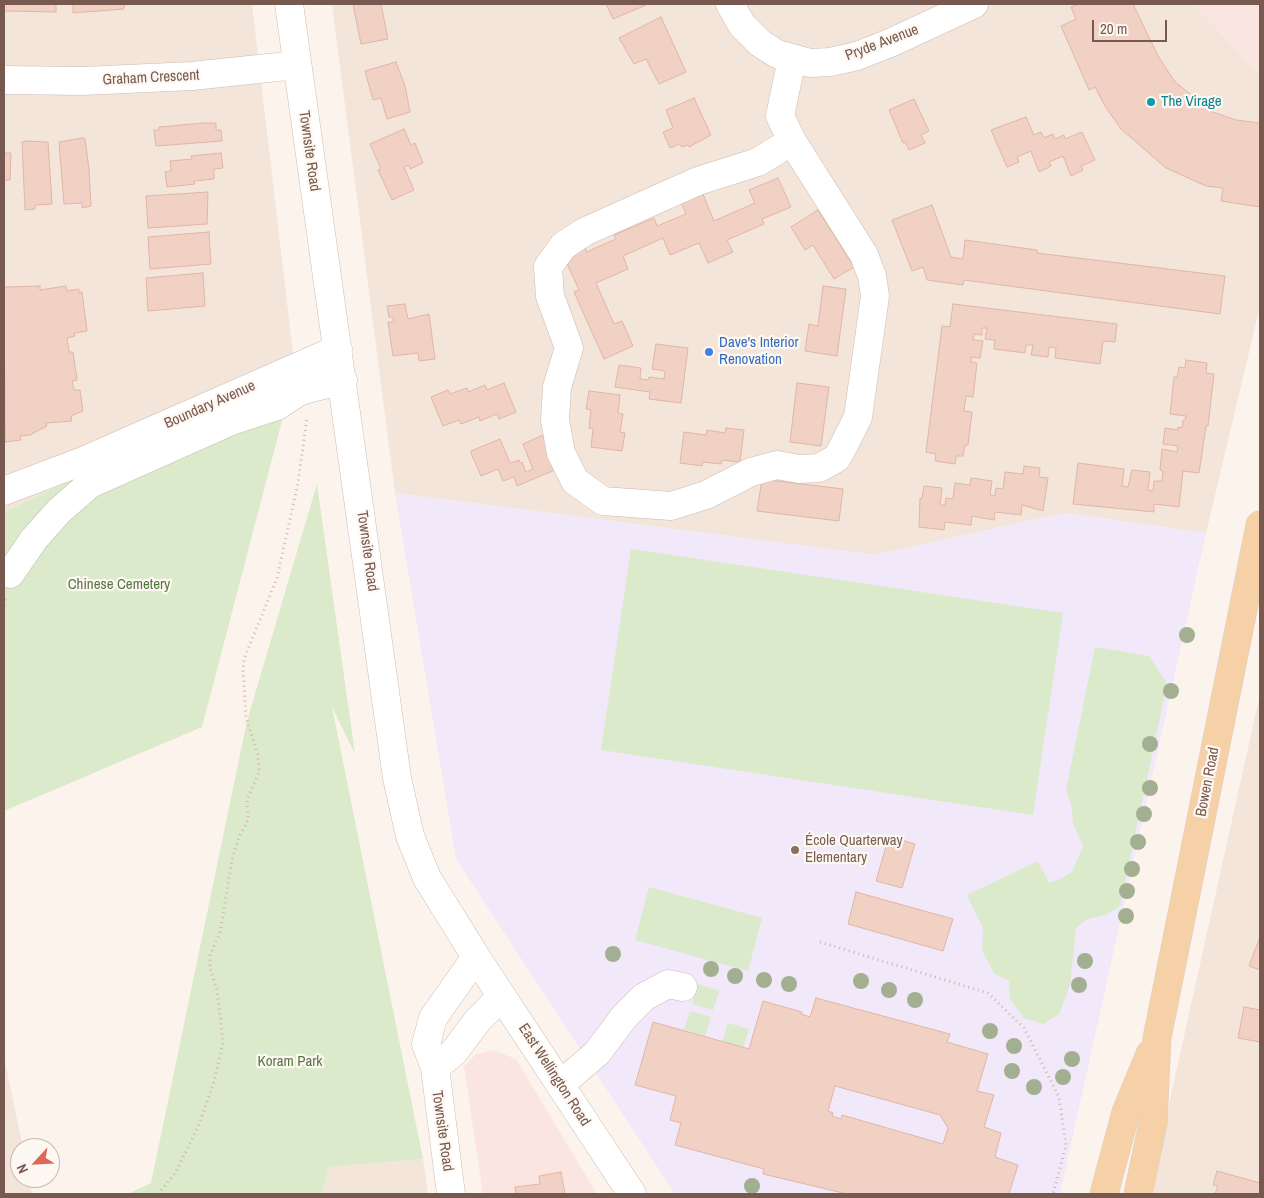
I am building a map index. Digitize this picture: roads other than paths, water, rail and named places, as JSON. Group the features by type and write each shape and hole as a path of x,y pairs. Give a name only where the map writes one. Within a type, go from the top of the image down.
{"main road":[{"name":"Bowen Road","path":"1138,1194 1154,1122 1157,1038 1260,525"},
{"name":"Bowen Road","path":"1104,1194 1126,1112 1157,1038"}],"street":[{"name":"Townsite Road","path":"289,4 398,778 408,827 427,878 476,957 433,1018 426,1044 435,1068 451,1194"},
{"name":"Pryde Avenue","path":"730,4 742,25 760,43 777,54 810,63 830,62 857,56 890,43 974,4"},
{"path":"792,59 780,116 792,141 864,255 872,276 875,296 858,417 837,458 819,468 799,469 777,464 751,472 706,495 671,506 603,501 575,481 561,452 555,420 557,387 569,348 550,296 548,267 563,246 584,232 698,180 758,162 792,141"},
{"name":"Graham Crescent","path":"4,80 83,82 192,76 297,65"},
{"name":"Boundary Avenue","path":"4,491 83,461 338,348"},
{"path":"10,574 40,532 59,511 90,484 231,421 276,406 300,392 343,380"},
{"name":"East Wellington Road","path":"476,957 632,1194"},
{"path":"560,1085 597,1053 624,1017 644,997 668,984 683,987"},
{"name":"Townsite Road","path":"435,1068 454,1052 478,1020 502,996"}],"place":[{"name":"The Virage","path":"1151,102"},
{"name":"Dave's Interior Renovation","path":"709,352"},
{"name":"École Quarterway Elementary","path":"795,850"}],"park label":[{"name":"Chinese Cemetery","path":"119,585"},
{"name":"Koram Park","path":"290,1062"}]}
